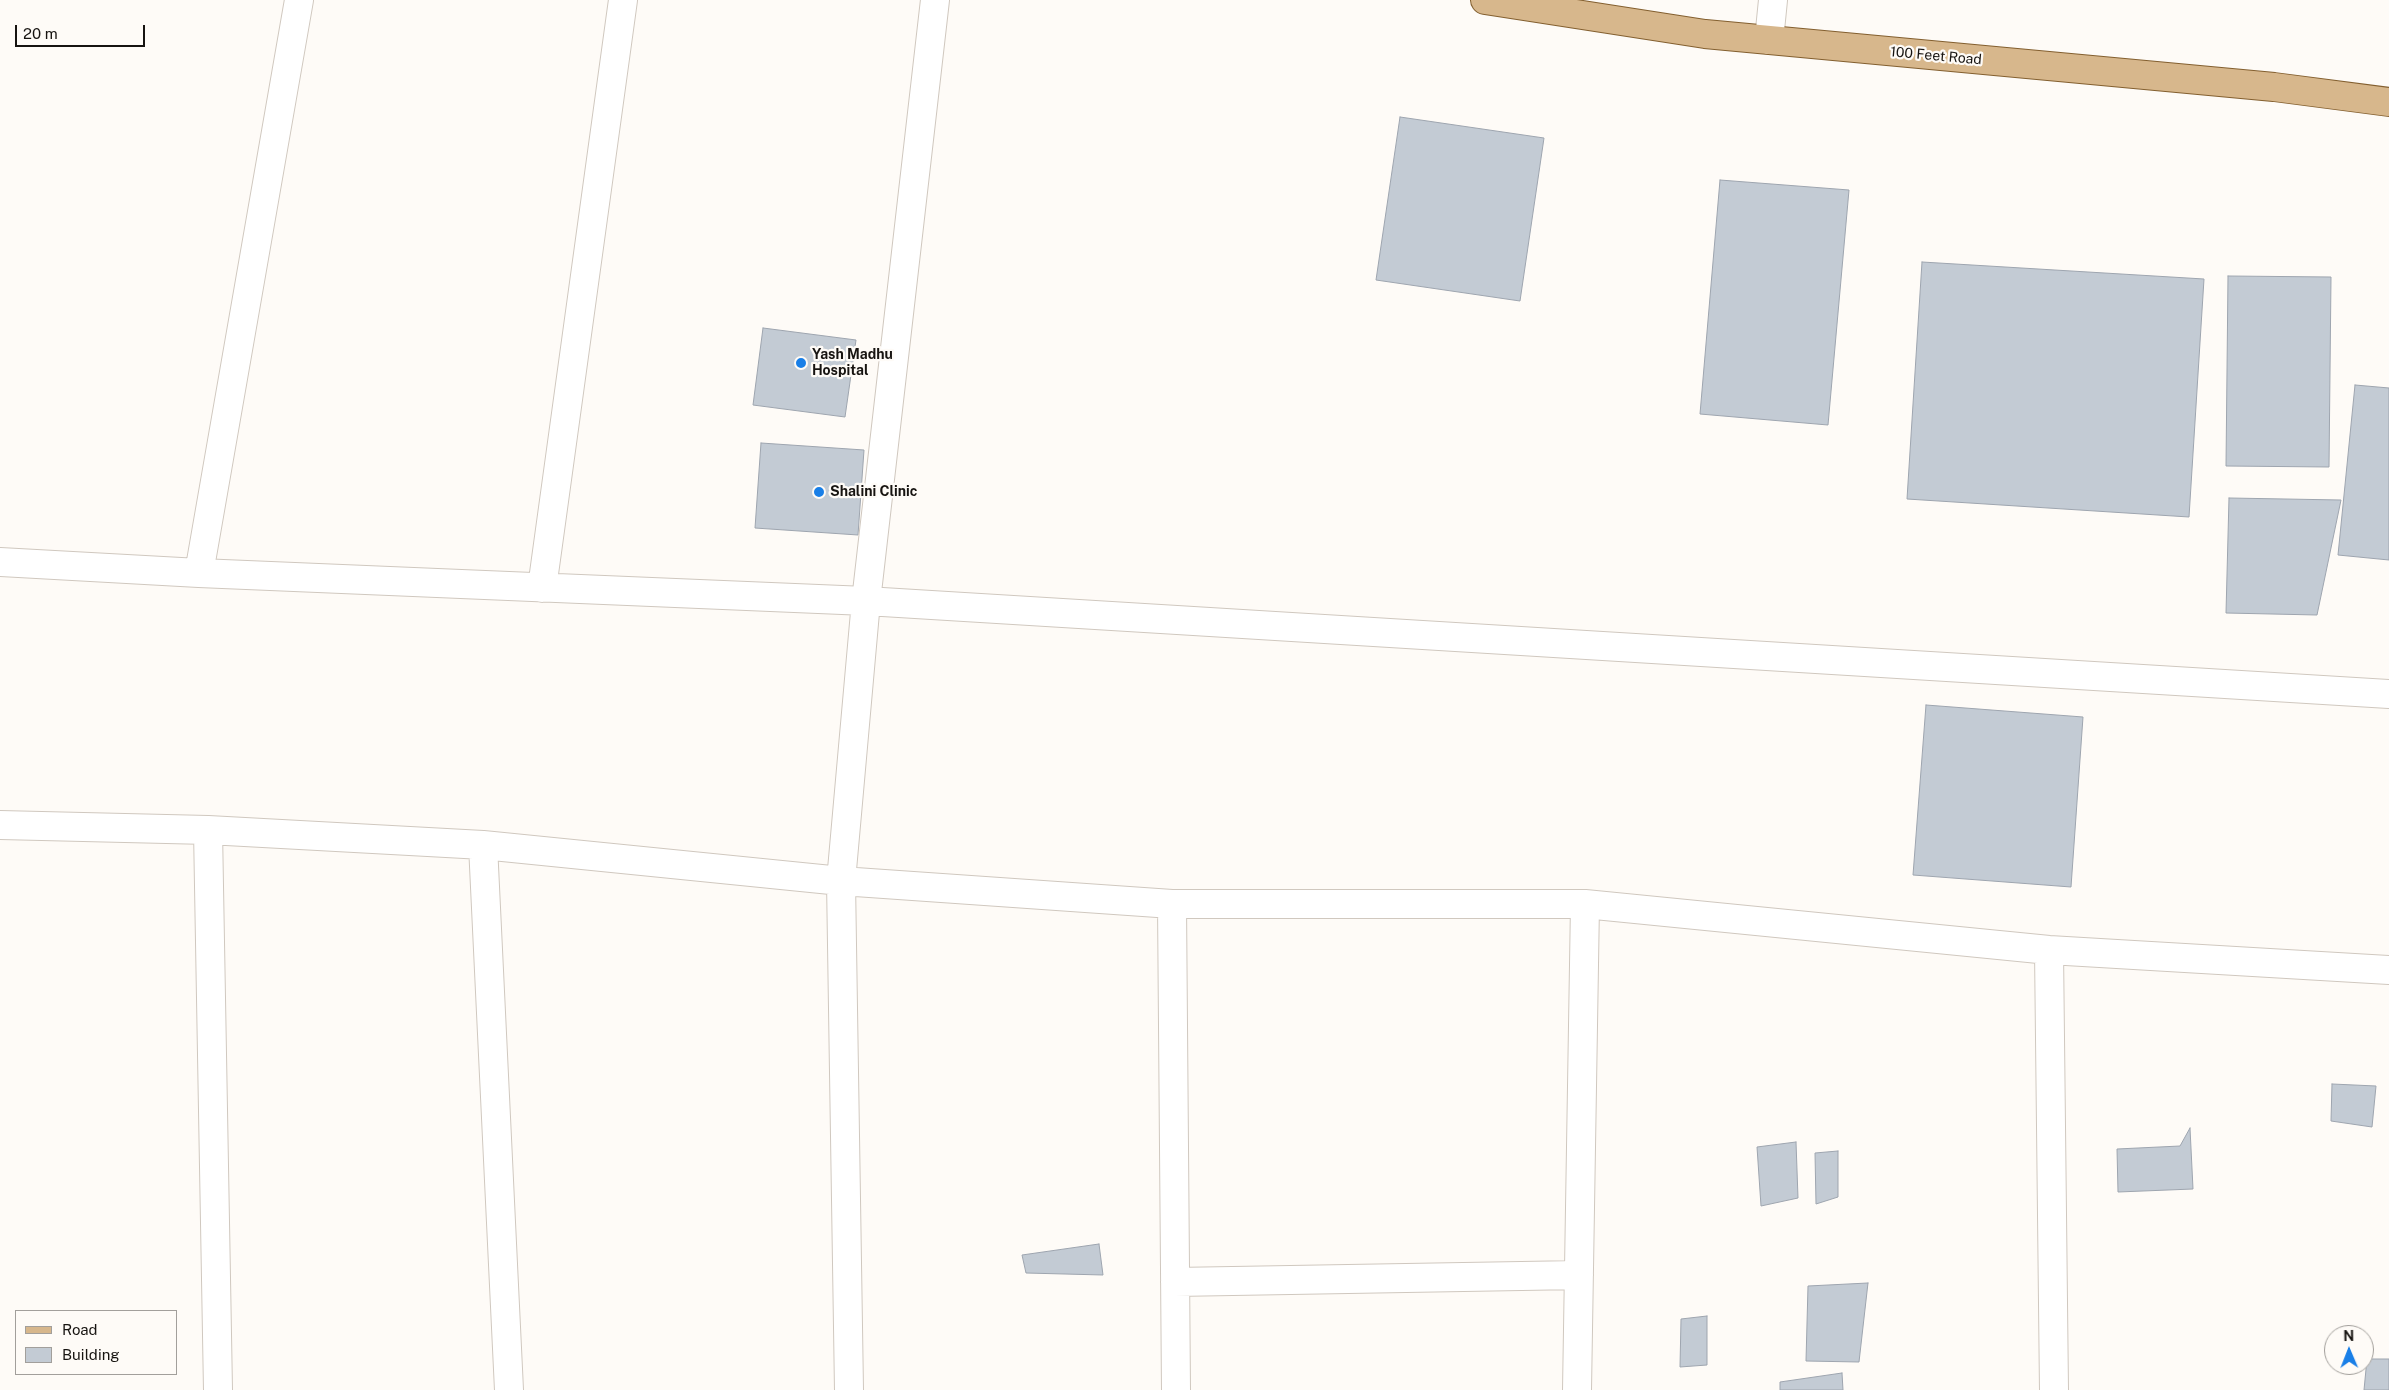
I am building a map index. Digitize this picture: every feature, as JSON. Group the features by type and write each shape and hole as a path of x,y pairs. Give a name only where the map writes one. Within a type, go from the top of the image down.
{"main road":[{"name":"100 Feet Road","path":"1485,0 1705,34 2274,87 2389,102"}],"street":[{"path":"200,573 300,0"},
{"path":"542,588 623,0"},
{"path":"849,1390 841,881 866,601 935,0"},
{"path":"1769,40 1773,0"},
{"path":"0,562 200,573 866,601 2389,694"},
{"path":"0,825 208,830 483,846 841,881 1172,904 1585,904 2049,950 2389,970"},
{"path":"208,830 218,1390"},
{"path":"483,846 509,1390"},
{"path":"1172,904 1176,1390"},
{"path":"1577,1390 1585,904"},
{"path":"2049,950 2054,1390"},
{"path":"1176,1282 1579,1275"}],"building":[{"path":"1400,117 1544,138 1520,301 1376,280"},
{"path":"1720,180 1849,190 1828,425 1700,414"},
{"path":"1922,262 2204,279 2189,517 1907,499"},
{"path":"2228,276 2331,277 2329,467 2226,466"},
{"path":"763,328 856,340 845,417 753,405"},
{"path":"2355,385 2389,388 2389,560 2338,555"},
{"path":"761,443 864,450 858,535 755,528"},
{"path":"2229,498 2341,500 2317,615 2226,613"},
{"path":"1926,705 2083,717 2071,887 1913,875"},
{"path":"2332,1084 2376,1086 2372,1127 2331,1121"},
{"path":"2190,1128 2193,1189 2118,1192 2117,1149 2180,1146"},
{"path":"1796,1142 1798,1198 1761,1206 1757,1147"},
{"path":"1838,1151 1838,1197 1816,1204 1815,1153"},
{"path":"1099,1244 1103,1275 1026,1273 1022,1255"},
{"path":"1868,1283 1859,1362 1806,1361 1808,1286"},
{"path":"1707,1316 1707,1365 1680,1367 1681,1319"},
{"path":"2374,1359 2389,1359 2389,1390 2364,1390 2365,1375 2374,1375"},
{"path":"1842,1373 1843,1390 1780,1390 1780,1382"}],"place":[{"name":"Yash Madhu Hospital","path":"801,363"},
{"name":"Shalini Clinic","path":"819,492"}]}
